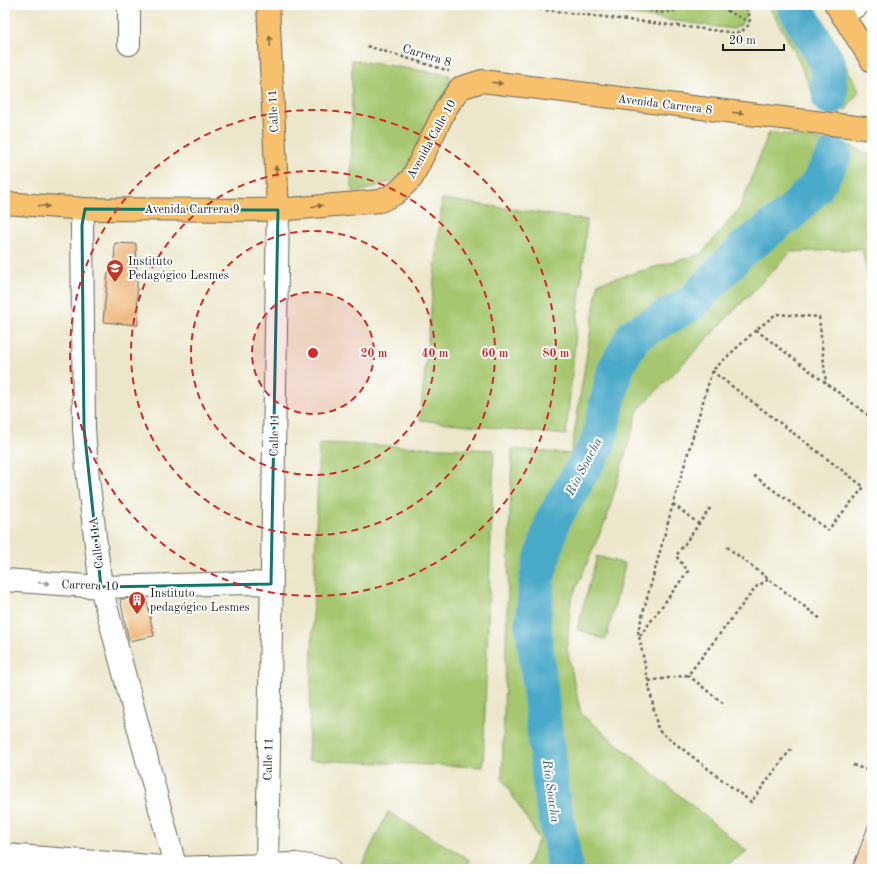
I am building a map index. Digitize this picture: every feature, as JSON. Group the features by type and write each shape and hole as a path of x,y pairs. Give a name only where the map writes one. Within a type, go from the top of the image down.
{"main road":[{"name":"Calle 11","path":"268,5 278,210"},
{"path":"845,8 872,61"},
{"name":"Avenida Carrera 8","path":"460,88 482,81 872,129"},
{"name":"Avenida Calle 10","path":"380,201 395,194 412,178 446,108 460,88"},
{"name":"Avenida Carrera 9","path":"5,203 85,209 278,210 380,201"}],"street":[{"path":"129,5 129,44"},
{"name":"Calle 11A","path":"85,209 82,225 84,428 87,469 101,587 176,869"},
{"name":"Calle 11","path":"267,865 278,210"},
{"name":"Carrera 10","path":"5,580 101,587 248,583 272,584"},
{"path":"5,855 176,869 296,864 329,869"}],"path":[{"path":"504,5 736,33 744,30 750,23 750,14 745,5"},
{"path":"638,5 652,12 664,13 677,11 687,5"},
{"path":"716,5 750,23"},
{"name":"Carrera 8","path":"367,46 482,81"},
{"path":"791,750 751,802 658,730 638,631 712,371 756,330 776,314 819,317 826,383"},
{"path":"756,330 872,418"},
{"path":"712,371 864,487 828,530 753,475"},
{"path":"673,504 699,524"},
{"path":"640,637 688,571 676,556 711,506"},
{"path":"727,547 822,620"},
{"path":"648,681 688,675 756,588 769,579"},
{"path":"688,675 725,705"},
{"path":"853,766 872,772"}],"highlighted area":[{"path":"85,209 278,210 271,584 101,587 84,428 82,225"}],"green space":[{"path":"561,5 743,5 747,13 741,25 733,29"},
{"path":"768,5 812,5 836,46 859,91 846,110 818,106 795,52"},
{"path":"352,60 450,75 449,86 408,170 390,182 355,193 351,186"},
{"path":"769,132 846,144 872,156 872,297 862,249 791,252 638,410 607,517 571,600 567,649 581,714 747,851 722,869 526,869 539,839 502,778 512,449 571,454 598,283 701,254 740,208"},
{"path":"442,199 587,220 566,435 420,420"},
{"path":"319,443 494,450 483,767 308,760"},
{"path":"597,556 625,564 606,640 577,629"},
{"path":"388,812 470,860 466,869 369,869 362,865"}],"building":[{"path":"115,243 136,244 138,325 103,322 108,273 114,273"},
{"name":"Instituto pedagógico Lesmes","path":"146,598 154,636 129,641 120,599"},
{"path":"870,821 872,821 872,869 852,869"}],"waterway":[{"name":"Río Soacha","path":"794,5 828,64 830,98"},
{"name":"Río Soacha","path":"565,869 552,799 533,623 537,577 553,520 598,443 615,370 634,335 692,303 742,250 791,213 816,187 834,156"}],"place":[{"name":"Instituto Pedagógico Lesmes","path":"115,283"},
{"name":"Instituto pedagógico Lesmes","path":"137,615"}]}
